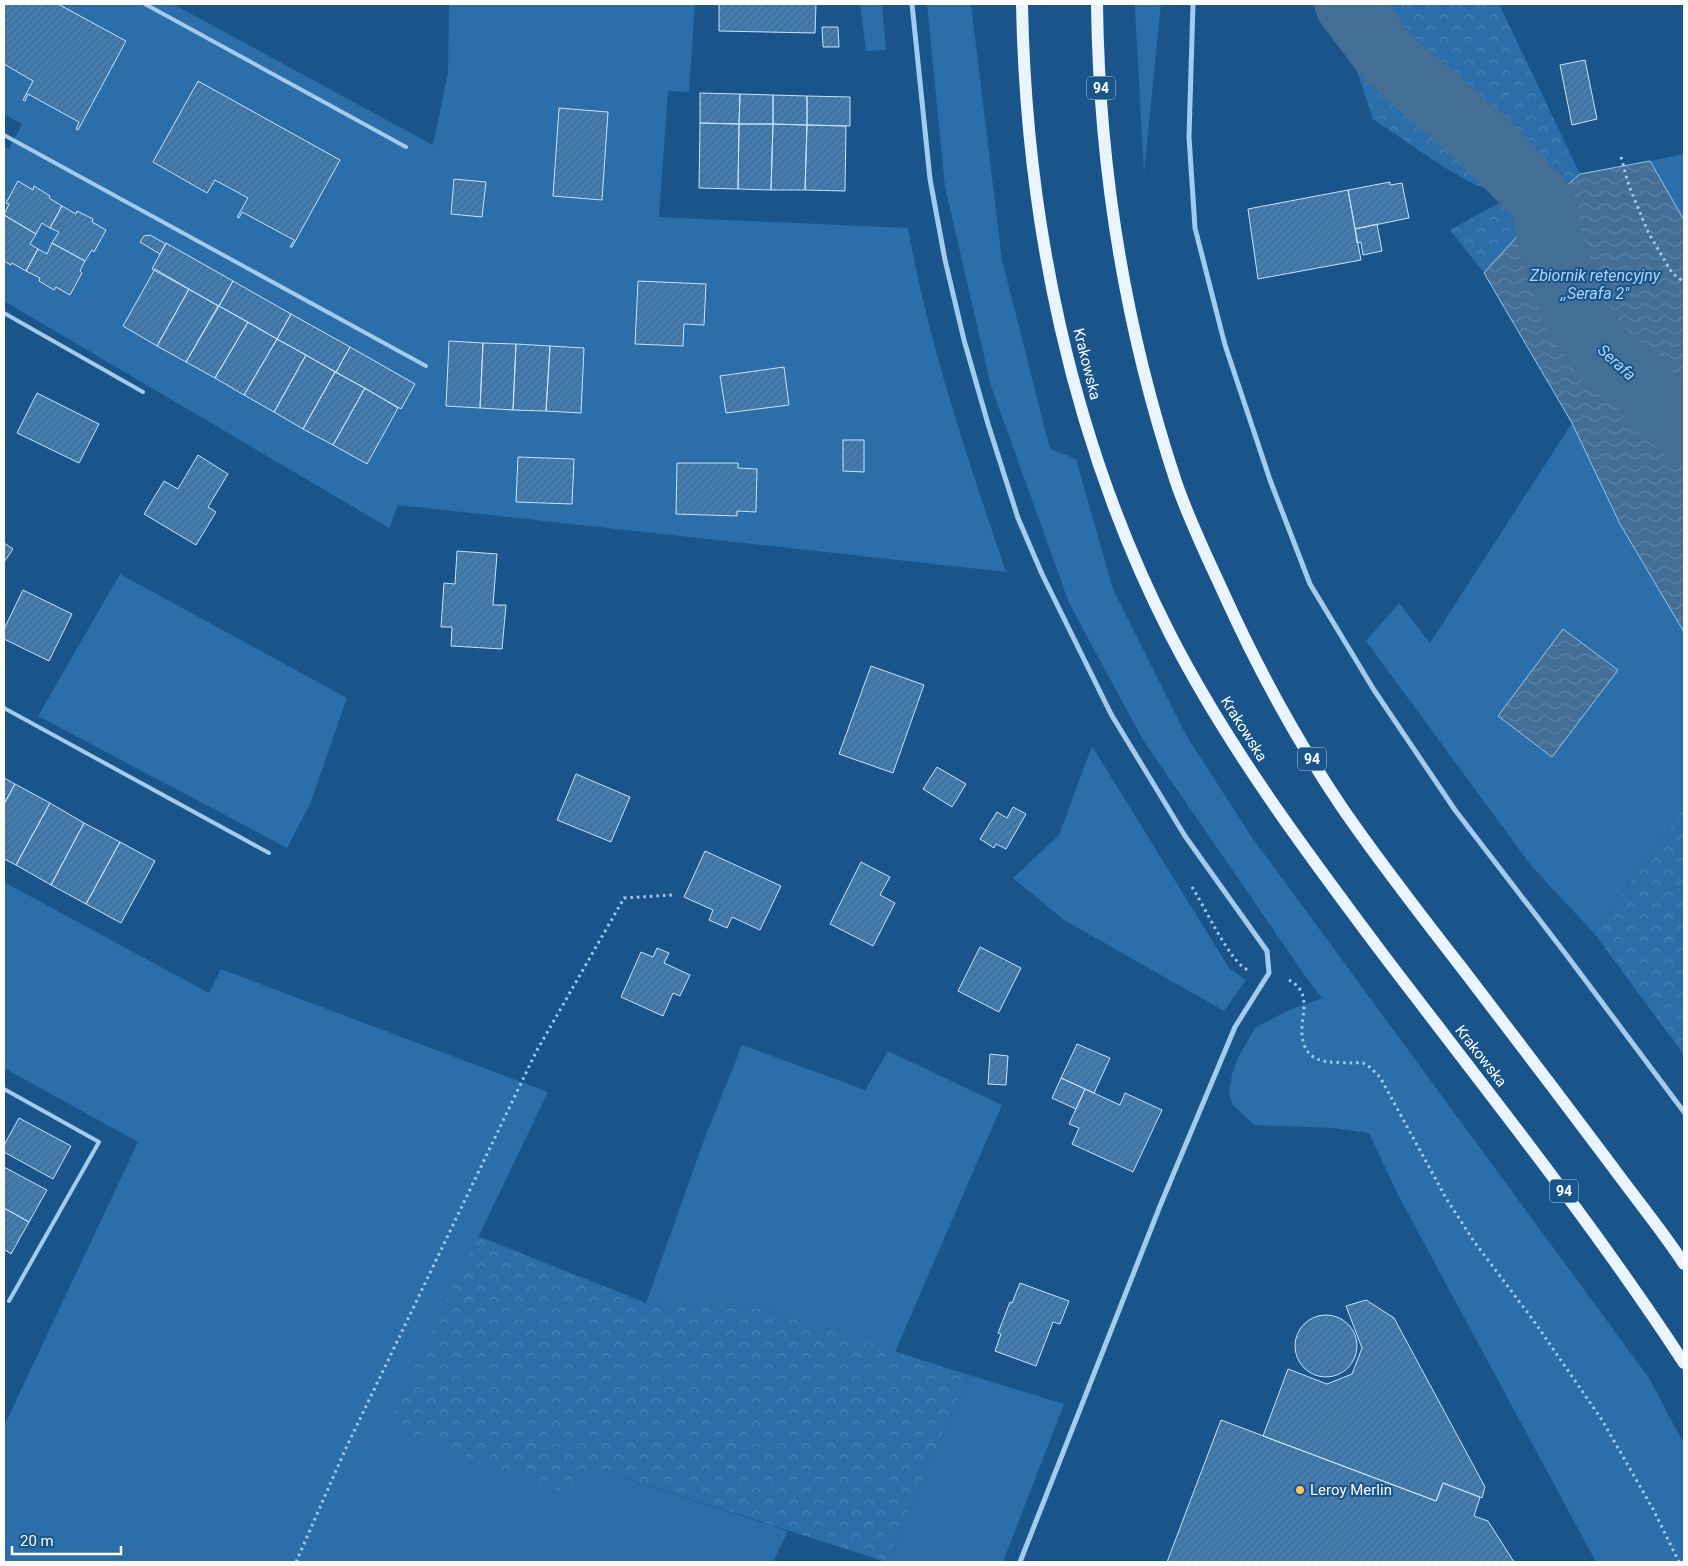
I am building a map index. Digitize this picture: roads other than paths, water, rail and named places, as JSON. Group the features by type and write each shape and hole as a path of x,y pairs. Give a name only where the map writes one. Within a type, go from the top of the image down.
{"main road":[{"name":"Krakowska","path":"1022,4 1028,126 1042,235 1057,312 1082,410 1110,491 1139,568 1170,633 1209,704 1271,802 1341,898 1570,1199 1640,1295 1684,1363"},
{"name":"94","path":"1097,4 1106,172 1120,262 1135,335 1158,422 1177,482 1199,540 1242,633 1291,726 1341,806 1684,1264"}],"street":[{"path":"912,4 930,179 945,260 964,340 1018,518 1042,574 1111,714 1185,836 1267,951 1269,973 1231,1035 1135,1269 1020,1562"},
{"path":"1193,4 1189,137 1195,228 1225,345 1270,480 1310,584 1374,690 1455,810 1684,1112"}],"lane":[{"path":"146,4 406,147"},
{"path":"4,135 426,366"},
{"path":"4,313 143,392"},
{"path":"4,708 269,853"},
{"path":"4,1089 99,1142 9,1301"}],"water":[{"name":"Zbiornik retencyjny ,,Serafa 2\"","path":"1650,161 1684,220 1684,632 1620,524 1572,423 1484,273 1550,200 1580,174"},
{"path":"1563,629 1618,670 1552,757 1498,716"}],"waterway":[{"name":"Serafa","path":"1347,4 1388,58 1479,136 1524,182"},
{"name":"Serafa","path":"1540,199 1544,208 1551,244 1575,313 1601,352 1641,383 1650,395 1684,428"}],"place":[{"name":"Leroy Merlin","path":"1300,1490"}]}
